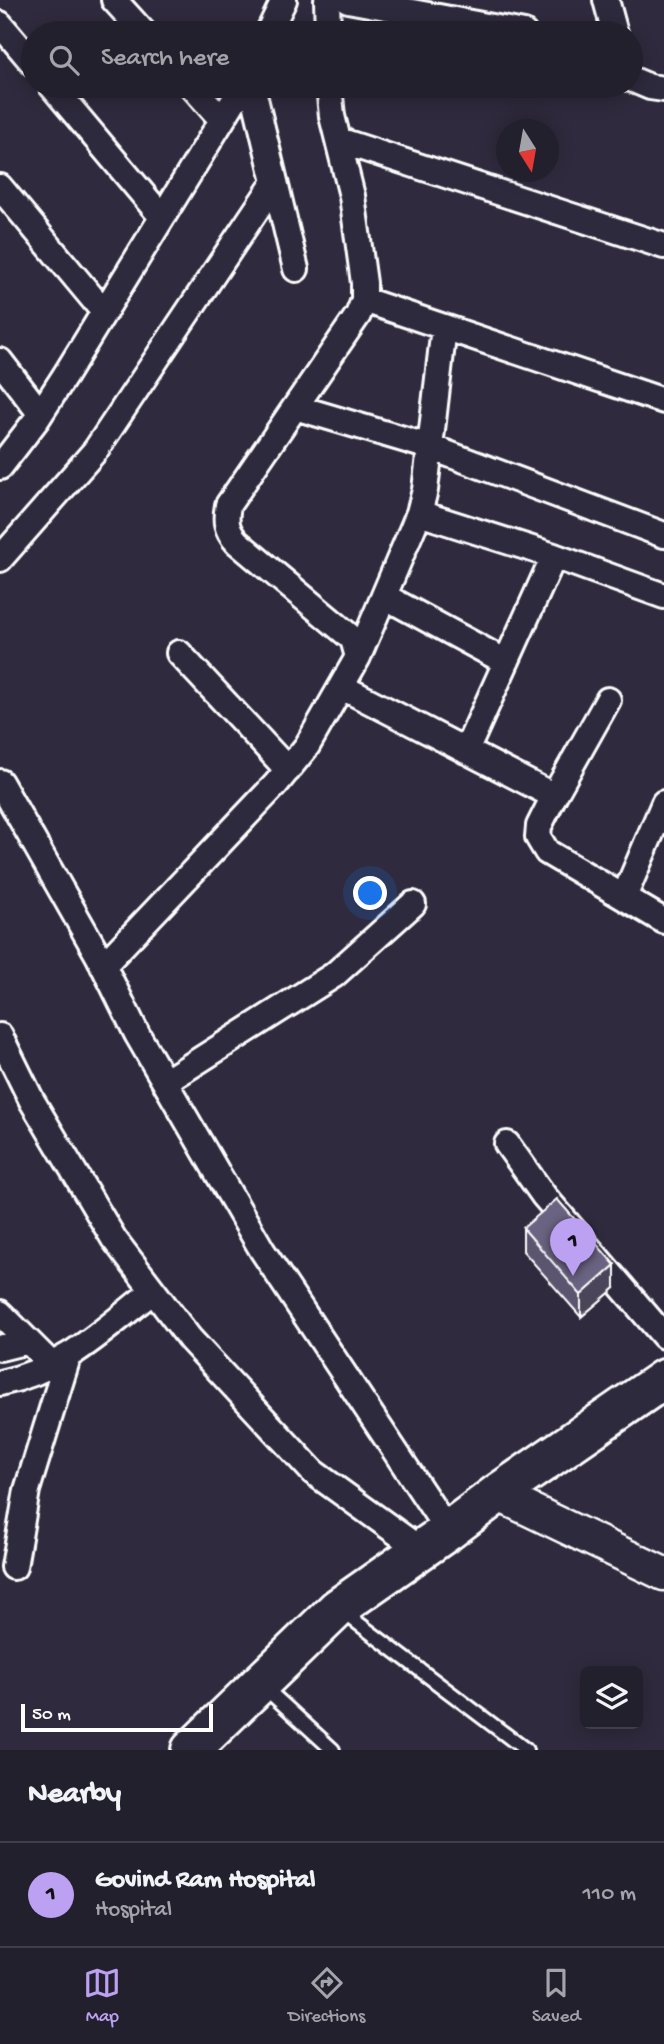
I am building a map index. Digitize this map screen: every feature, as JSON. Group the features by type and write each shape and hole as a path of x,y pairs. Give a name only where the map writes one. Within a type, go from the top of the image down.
{"main road":[{"path":"191,1750 338,1608 664,1379"}],"street":[{"path":"114,0 133,21"},
{"path":"274,21 284,0"},
{"path":"327,0 328,21"},
{"path":"348,0 460,21"},
{"path":"606,0 612,21"},
{"path":"0,24 21,49"},
{"path":"643,84 664,89"},
{"path":"62,98 162,217"},
{"path":"203,98 222,120"},
{"path":"0,467 40,413 236,98"},
{"path":"255,98 296,269"},
{"path":"330,98 332,116 352,196 364,300 358,316 228,505 225,521 230,534 237,542 354,639 358,657"},
{"path":"338,140 664,246"},
{"path":"0,559 95,450 275,182"},
{"path":"0,187 104,312"},
{"path":"364,300 664,401"},
{"path":"103,966 288,770 307,746 342,687 358,657 419,513 430,447 444,327"},
{"path":"0,361 40,413"},
{"path":"295,407 430,447 664,535"},
{"path":"419,513 554,556 664,597"},
{"path":"466,751 554,556"},
{"path":"384,596 506,662"},
{"path":"179,653 288,770"},
{"path":"342,687 554,796"},
{"path":"608,700 554,796 539,826 538,837 547,852 664,921"},
{"path":"0,782 103,966 137,1034 435,1541"},
{"path":"624,897 662,811"},
{"path":"165,1082 334,975 413,904"},
{"path":"0,1036 32,1101 114,1239 190,1339 313,1472 435,1541"},
{"path":"507,1144 544,1196 664,1336"},
{"path":"0,1383 19,1379 61,1361 153,1291"},
{"path":"0,1313 28,1341 61,1361"},
{"path":"0,1348 28,1341"},
{"path":"14,1567 27,1490 61,1361"},
{"path":"497,1494 664,1574"}],"lane":[{"path":"338,1608 526,1750"},
{"path":"260,1683 333,1750"}],"building":[{"path":"557,1199 615,1265 581,1295 523,1228"}],"place":[{"name":"Govind Ram Hospital","path":"573,1276"}]}
